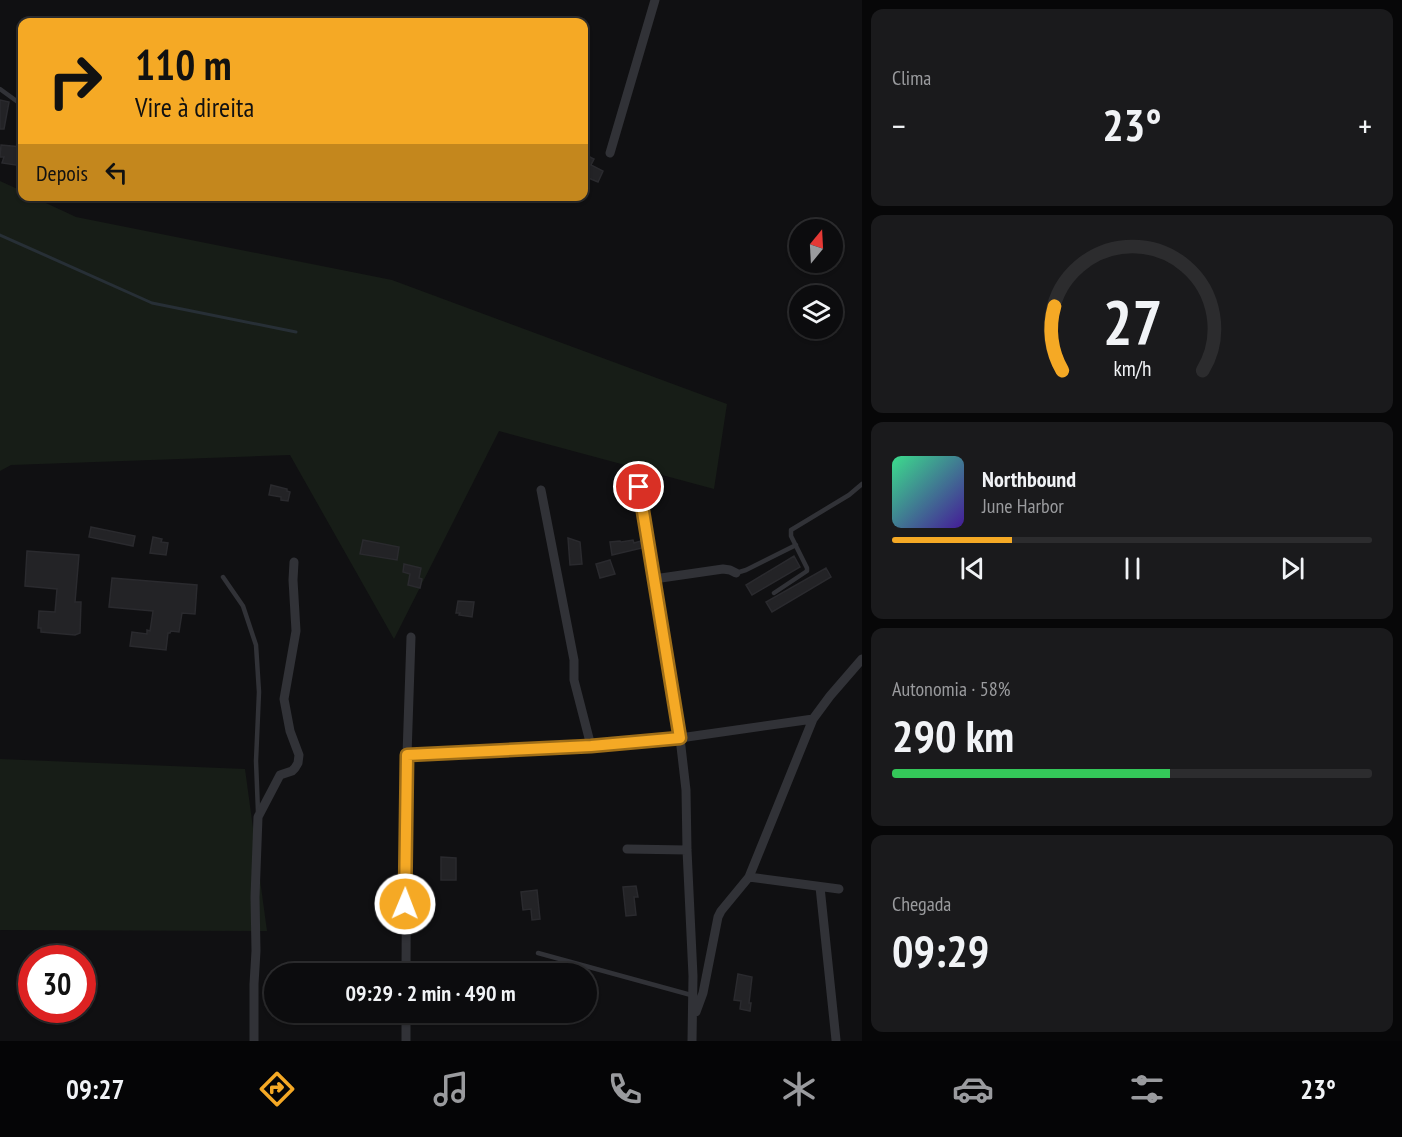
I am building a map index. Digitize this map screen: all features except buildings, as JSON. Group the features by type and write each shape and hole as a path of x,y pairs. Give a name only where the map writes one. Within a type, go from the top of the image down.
{"street":[{"path":"610,153 655,0"},
{"path":"639,487 680,738 686,790 693,996 692,1041"},
{"path":"541,490 574,660 574,680 591,746"},
{"path":"254,1041 258,817 280,776 292,771 298,763 299,755 290,731 284,699 296,631 294,562"},
{"path":"654,579 723,569 736,573"},
{"path":"406,963 407,755 411,637"},
{"path":"693,1019 703,993 718,917 749,878 813,719 862,659"},
{"path":"407,755 591,746 680,738 813,719"},
{"path":"627,849 687,850"},
{"path":"749,878 839,889"},
{"path":"820,887 836,1040"},
{"path":"406,1023 406,1041"}],"lane":[{"path":"0,89 18,102"},
{"path":"774,593 807,572 791,536 791,530 849,495 862,484"},
{"path":"736,573 796,545"},
{"path":"223,577 243,606 256,645 259,692 256,761 258,817"},
{"path":"538,952 693,996"}],"shaded area":[{"path":"0,181 18,189 18,201 42,201 76,217 392,280 727,404 714,489 499,431 394,639 290,455 11,465 0,471"},
{"path":"0,759 245,769 267,931 0,930"}],"waterway":[{"path":"0,235 152,303 296,332"}],"route":[{"path":"405,904 407,755 591,746 680,738 639,487"}]}
